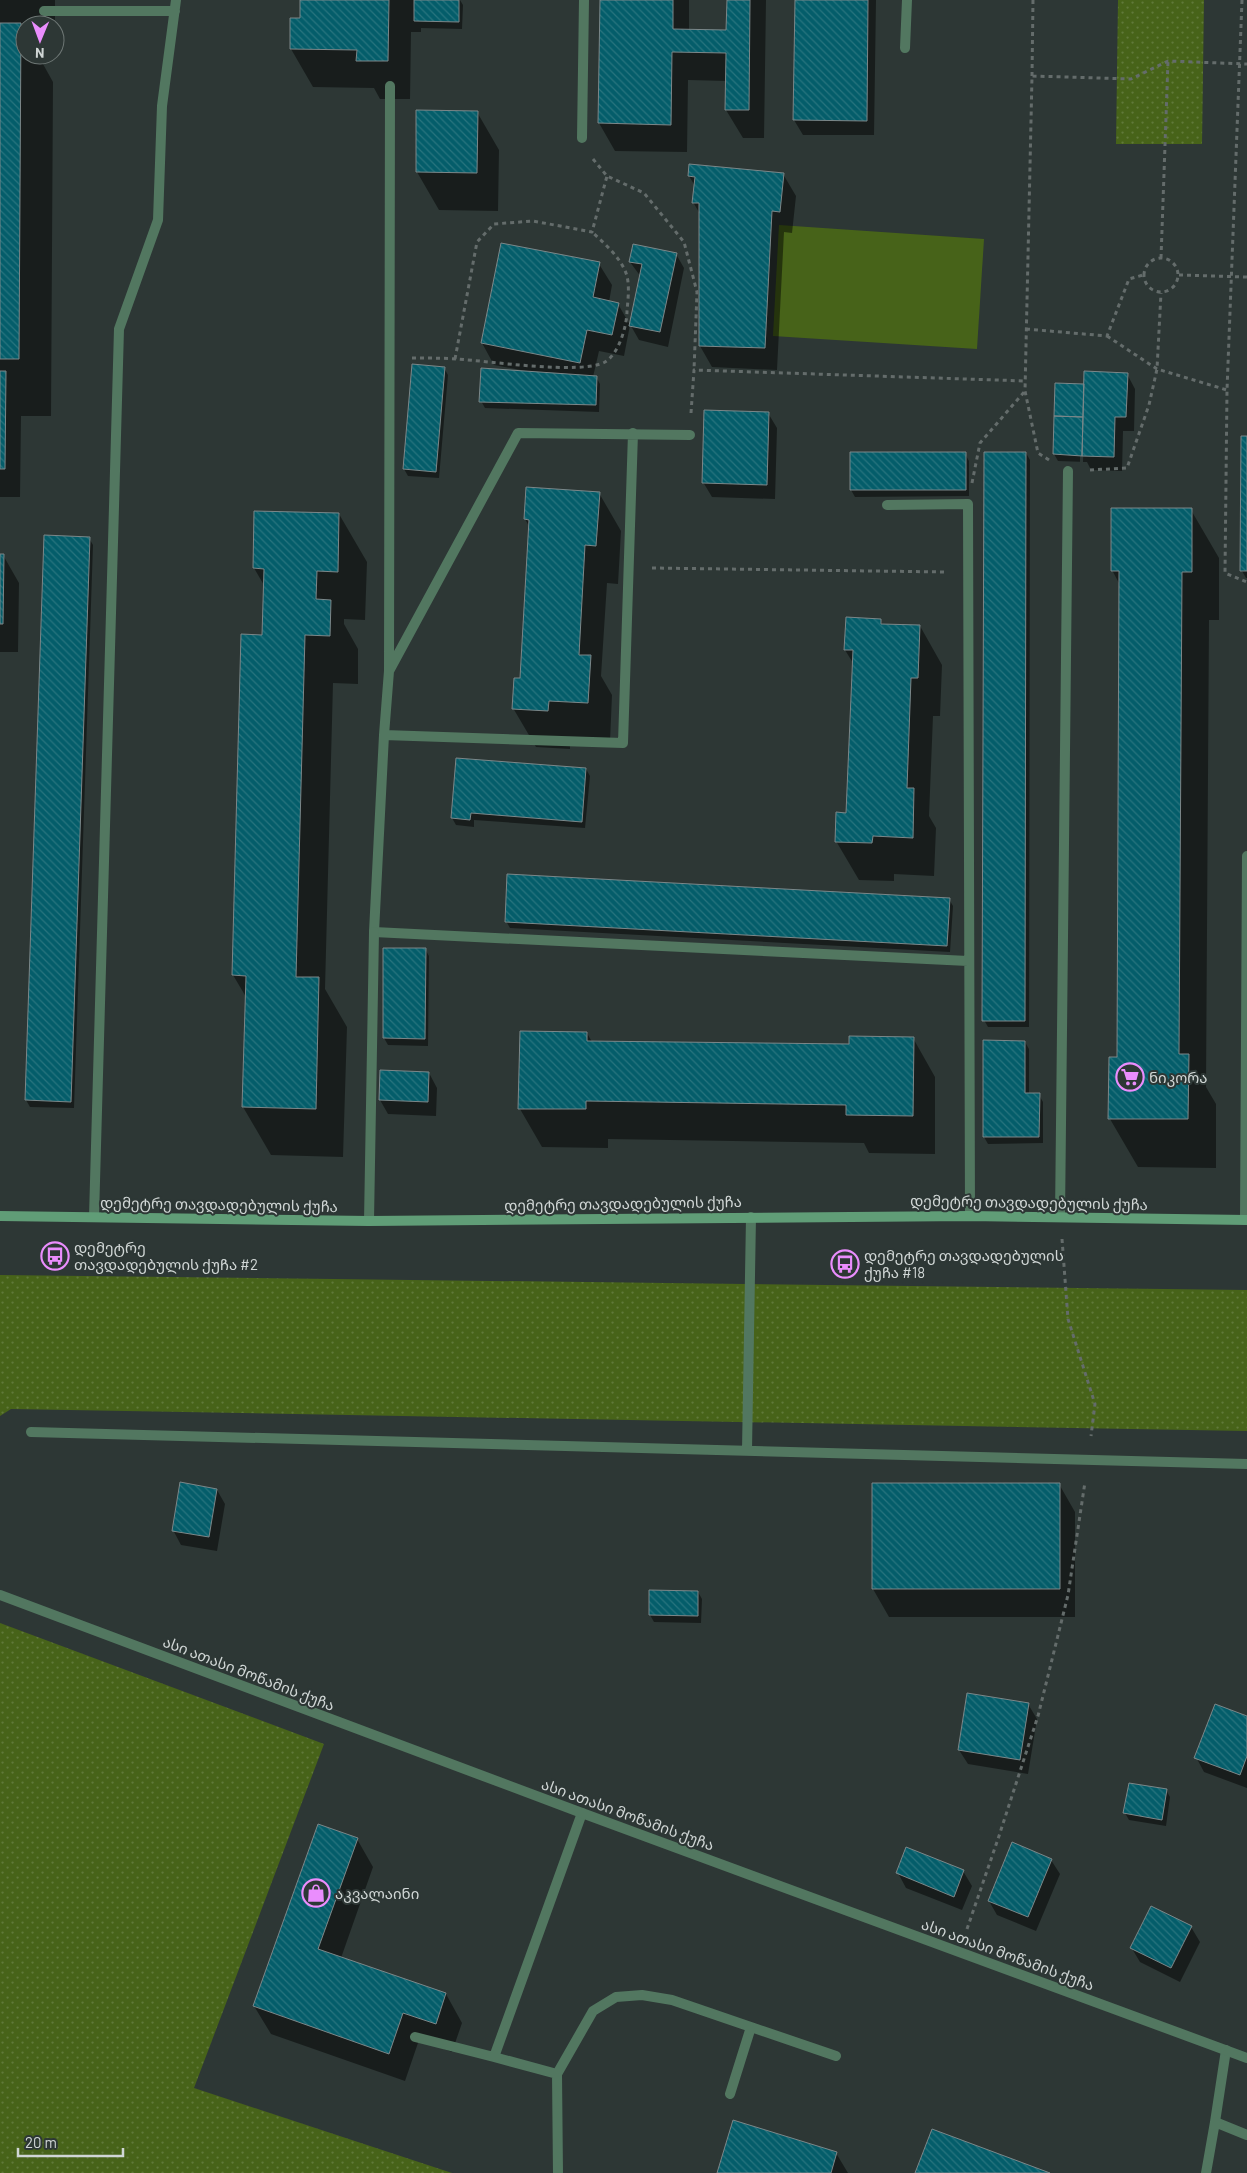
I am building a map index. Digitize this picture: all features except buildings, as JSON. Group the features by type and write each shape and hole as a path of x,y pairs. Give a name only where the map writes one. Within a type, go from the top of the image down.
{"main road":[{"name":"დემეტრე თავდადებულის ქუჩა","path":"0,1216 369,1221 970,1216 1246,1220"}],"street":[{"path":"94,1217 119,330 158,220 162,106 176,0"},
{"path":"582,138 584,0"},
{"path":"905,48 907,0"},
{"path":"44,11 174,11"},
{"path":"369,1221 374,932 389,671 390,86"},
{"path":"389,671 518,433 690,435"},
{"path":"384,735 623,743 633,433"},
{"path":"1060,1217 1068,471"},
{"path":"887,505 968,504 970,1216"},
{"path":"1246,1220 1247,856"},
{"path":"374,932 968,961"},
{"path":"747,1450 751,1217"},
{"path":"31,1432 1247,1464"},
{"name":"ასი ათასი მოწამის ქუჩა","path":"0,1595 582,1814 1247,2058"},
{"path":"494,2057 582,1814"},
{"path":"558,2173 557,2074 593,2011 616,1997 642,1994 672,2000 836,2056"},
{"path":"730,2094 751,2027"},
{"path":"415,2037 557,2074"},
{"path":"1206,2173 1226,2050"},
{"path":"1215,2122 1247,2135"}],"path":[{"path":"1033,0 1025,391 1038,453 1068,471 1127,468 1149,405 1157,369 1161,293"},
{"path":"1242,0 1227,390 1225,573 1247,582"},
{"path":"1032,76 1131,79 1168,61 1247,64"},
{"path":"1161,258 1168,61"},
{"path":"582,138 594,162 607,176 644,192 684,242 697,292 690,435"},
{"path":"592,232 607,176"},
{"path":"390,358 455,359 590,368 607,361 620,344 627,319 628,292 626,273 607,246 592,232 532,221 494,224 477,242 455,359"},
{"path":"1161,258 1170,260 1176,267 1179,276 1176,284 1170,290 1161,293 1152,291 1146,284 1143,276 1146,267 1152,260 1161,258"},
{"path":"1107,336 1129,279 1143,276"},
{"path":"1179,276 1247,277"},
{"path":"1026,329 1107,336 1157,369 1227,390"},
{"path":"694,370 1026,381"},
{"path":"968,504 980,443 1025,391"},
{"path":"629,567 968,572"},
{"path":"959,1951 998,1840 1038,1716 1068,1595 1088,1460 1095,1404 1068,1320 1060,1217"}],"green space":[{"path":"1118,0 1204,0 1202,144 1116,144"},
{"path":"779,225 984,239 977,349 773,336"},
{"path":"0,1275 1247,1290 1247,1431 11,1409 0,1416"},
{"path":"0,1623 324,1744 194,2088 452,2173 0,2173"}],"place":[{"name":"ნიკორა","path":"1130,1077"},
{"name":"დემეტრე თავდადებულის ქუჩა #2","path":"55,1256"},
{"name":"დემეტრე თავდადებულის ქუჩა #18","path":"845,1264"},
{"name":"აკვალაინი","path":"316,1893"}]}
